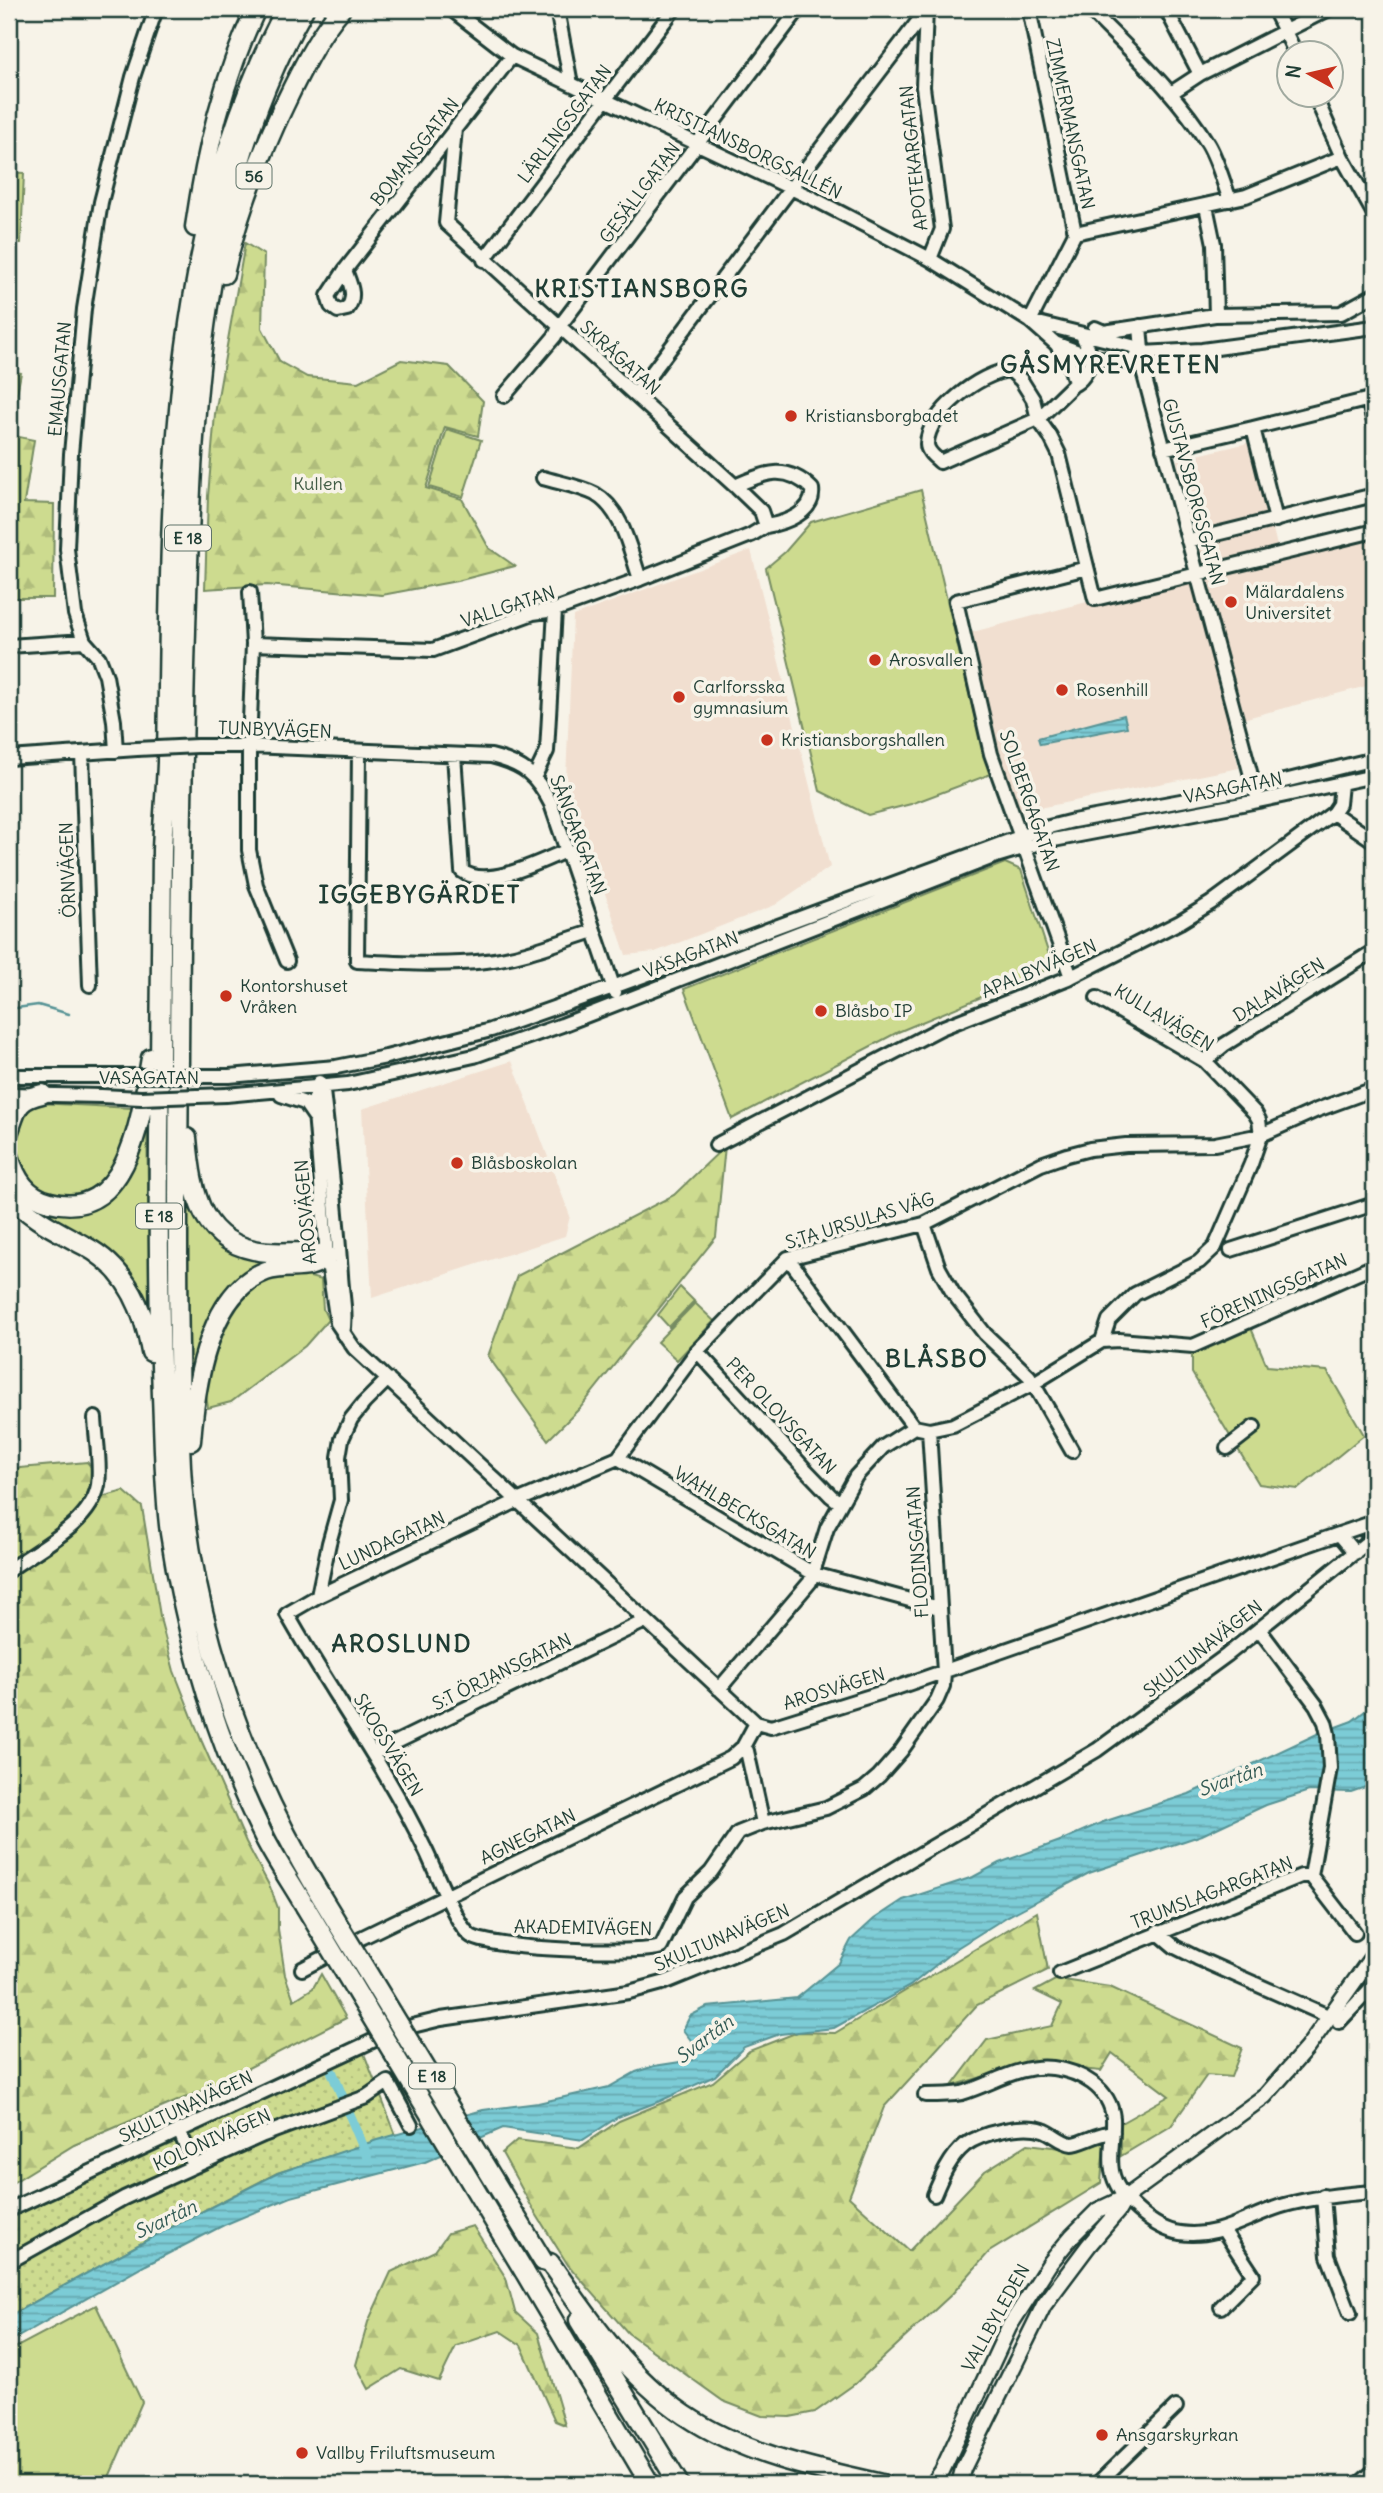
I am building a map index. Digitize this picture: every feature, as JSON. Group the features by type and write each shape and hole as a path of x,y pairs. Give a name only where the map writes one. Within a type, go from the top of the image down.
{"highway":[{"path":"193,296 186,286 210,141 234,61 256,9"},
{"name":"E 18","path":"286,9 251,79 210,207 193,296 182,387 166,680 167,765 162,857 160,1035 159,1306 173,1398 173,1432 165,1473 170,1530 183,1602 209,1699 225,1747 268,1845 650,2484"},
{"name":"E 18","path":"304,9 266,84 235,171 220,236 203,342 194,437 188,540 179,885 173,1398 173,1432 184,1509 202,1608 223,1686 254,1769 274,1813 319,1893 679,2484"},
{"name":"56","path":"203,342 213,332 234,232 270,136 309,57 341,9"},
{"name":"E 18","path":"9,1156 22,1186 29,1193 46,1201 71,1204 90,1199 104,1189 118,1176 130,1153 142,1113 152,1055 160,1035"},
{"name":"E 18","path":"178,1062 193,1185 201,1210 210,1224 227,1240 244,1248 266,1252 317,1252 333,1256"},
{"path":"9,1131 18,1106 29,1097 42,1094"},
{"name":"E 18","path":"9,1194 28,1212 96,1252 125,1281 140,1305 173,1398"},
{"name":"E 18","path":"173,1398 208,1348 218,1320 234,1295 251,1279 266,1271 317,1266 333,1256"},
{"name":"E 18","path":"543,2261 550,2263 580,2306 624,2360 657,2393 702,2425 740,2444 798,2464 882,2484"},
{"name":"E 18","path":"615,2424 612,2431 637,2484"}],"main road":[{"name":"VALLBYLEDEN","path":"933,2484 942,2472 993,2359 1029,2292 1064,2245 1098,2210 1126,2197 1265,2096 1334,2019 1374,1954"},
{"name":"VALLBYLEDEN","path":"959,2484 962,2469 1044,2305 1126,2197"},
{"path":"933,2484 943,2484"}],"street":[{"name":"EMAUSGATAN","path":"116,751 106,676 99,659 84,640 75,614 67,550 71,454 83,309 94,238 110,160 133,76 156,9"},
{"name":"KRISTIANSBORGSALLÉN","path":"451,9 512,56 699,144 796,181 1030,320 1086,348"},
{"path":"557,9 571,84"},
{"name":"LÄRLINGSGATAN","path":"484,260 674,9"},
{"name":"GESÄLLGATAN","path":"504,396 555,336 559,327 799,9"},
{"name":"ZIMMERMANSGATAN","path":"1029,9 1075,233 1030,320"},
{"path":"1090,9 1171,93 1210,147 1230,200"},
{"path":"1166,9 1200,74"},
{"path":"1275,9 1288,38"},
{"path":"1171,93 1200,74 1329,9"},
{"path":"635,395 926,10"},
{"name":"APOTEKARGATAN","path":"926,10 923,87 942,229 930,259"},
{"name":"BOMANSGATAN","path":"345,270 512,56"},
{"path":"1320,108 1342,158 1374,214"},
{"name":"SKRÅGATAN","path":"455,129 446,223 736,486 761,511 763,528"},
{"path":"1075,233 1246,196 1342,158"},
{"path":"1206,206 1214,244 1216,315"},
{"path":"1374,295 1341,313 1216,315 1097,333 1086,348 1080,382 1074,382 1038,419 940,462 929,450 929,436 937,420 957,395 997,371 1010,370 1034,399 1038,419 1059,454 1095,599 1374,531"},
{"name":"KRISTIANSBORGSALLÉN","path":"1030,320 1055,343 1086,348 1130,362 1141,353 1202,349 1374,327"},
{"path":"1140,326 1141,353"},
{"name":"KRISTIANSBORGSALLÉN","path":"1097,333 1132,346 1141,353"},
{"path":"1055,343 1068,360 1074,382"},
{"name":"GUSTAVSBORGSGATAN","path":"1141,353 1163,449 1258,801"},
{"path":"1163,449 1366,400 1374,422"},
{"path":"1254,428 1276,520"},
{"name":"VALLGATAN","path":"253,644 433,650 533,613 555,610 640,579 763,528 779,524 807,509 812,503 813,489 785,471 751,479 736,486"},
{"path":"543,478 593,493 607,502 617,516 640,579"},
{"path":"1188,541 1374,495"},
{"name":"SOLBERGAGATAN","path":"1071,977 991,754 956,601 1087,568"},
{"path":"250,592 253,644 248,829 251,866 269,922 287,961"},
{"name":"SÅNGARGATAN","path":"555,610 547,751 535,776 551,804 568,850 618,1002"},
{"path":"9,646 84,640"},
{"name":"TUNBYVÄGEN","path":"9,758 197,746 249,746 491,756 513,761 535,776"},
{"path":"359,751 357,961 422,964 486,961 545,947 594,931"},
{"name":"ÖRNVÄGEN","path":"82,753 90,985"},
{"path":"454,755 462,871 470,877 478,878 500,875 568,850"},
{"name":"VASAGATAN","path":"9,1076 229,1076 318,1070 386,1057 491,1030 1023,842 1073,821 1254,787 1374,759"},
{"name":"VASAGATAN","path":"9,1094 153,1098 270,1093 348,1084 474,1056 996,856 1023,842 1042,842 1374,776"},
{"path":"1341,784 1339,804 1333,813 1374,841"},
{"name":"APALBYVÄGEN","path":"716,1145 941,1028 1071,977 1180,922 1211,903 1333,813"},
{"name":"DALAVÄGEN","path":"1205,1061 1224,1045 1374,951"},
{"name":"KULLAVÄGEN","path":"1097,998 1205,1061 1255,1113 1261,1135"},
{"name":"AROSVÄGEN","path":"318,1070 319,1087 314,1101 333,1256"},
{"path":"327,1129 331,1101 348,1084"},
{"name":"AROSVÄGEN","path":"319,1087 323,1091 327,1129 337,1322 343,1334 354,1348 756,1723 771,1727 944,1672 1374,1522"},
{"name":"S:TA URSULAS VÄG","path":"618,1458 697,1351 788,1258 803,1252 924,1224 1041,1164 1067,1155 1126,1145 1215,1144 1261,1135 1374,1089"},
{"path":"270,1093 305,1103 316,1119"},
{"path":"788,1258 914,1427 929,1430 953,1425 1034,1383 1102,1341 1109,1320 1135,1294 1199,1262 1215,1247 1261,1135"},
{"path":"1231,1250 1374,1204"},
{"path":"924,1224 939,1268 953,1293 985,1334 1029,1376 1072,1451"},
{"name":"FÖRENINGSGATAN","path":"1102,1341 1193,1346 1374,1266"},
{"name":"PER OLOVSGATAN","path":"697,1351 805,1469 840,1503"},
{"path":"318,1595 341,1500 339,1457 342,1439 351,1419 363,1403 388,1379"},
{"path":"9,1570 80,1519 92,1504 98,1482 95,1418"},
{"path":"719,1689 810,1582 819,1551 840,1503 856,1476 884,1447 914,1427"},
{"path":"1227,1448 1254,1427"},
{"name":"FLODINSGATAN","path":"929,1430 944,1672"},
{"path":"517,1501 618,1458"},
{"name":"WAHLBECKSGATAN","path":"618,1458 814,1574 939,1608"},
{"name":"LUNDAGATAN","path":"289,1618 287,1614 318,1595 517,1501"},
{"path":"1339,1534 1354,1553"},
{"name":"SKULTUNAVÄGEN","path":"9,2210 374,2039 415,2024 629,1992 666,1982 785,1934 1097,1751 1259,1629 1374,1537"},
{"name":"SKOGSVÄGEN","path":"289,1618 403,1802 447,1895"},
{"name":"S:T ÖRJANSGATAN","path":"374,1754 645,1621"},
{"path":"1259,1629 1310,1697 1325,1722 1331,1755 1311,1876"},
{"name":"AKADEMIVÄGEN","path":"447,1895 461,1925 470,1935 483,1941 522,1947 661,1947 685,1897 711,1872 738,1833 763,1823 826,1808 864,1789 901,1751 937,1700 941,1693 944,1672"},
{"name":"AGNEGATAN","path":"302,1969 447,1895 731,1758 743,1747 756,1723"},
{"path":"743,1747 747,1751 763,1823"},
{"name":"TRUMSLAGARGATAN","path":"1060,1973 1293,1878 1311,1876 1355,1933"},
{"path":"1157,1932 1175,1947 1197,1958 1334,2019 1374,1985"},
{"path":"925,2095 961,2093 998,2077 1030,2069 1051,2068 1082,2076 1103,2093 1111,2106 1112,2169 1126,2197 1135,2208 1161,2228 1189,2234 1224,2231 1273,2209 1323,2196 1374,2192"},
{"name":"KOLONIVÄGEN","path":"9,2262 124,2198 263,2135 366,2097 388,2082 411,2126"},
{"path":"934,2195 955,2156 966,2145 979,2138 1001,2131 1031,2128 1043,2130 1070,2144 1080,2143 1100,2133 1113,2132"},
{"path":"179,2130 194,2166"},
{"path":"1323,2196 1328,2256 1350,2313"},
{"path":"1221,2307 1253,2276 1224,2231"},
{"path":"1097,2484 1176,2407"},
{"path":"1359,2484 1374,2471"}],"shaded area":[{"name":"Mälardalens Universitet","path":"1252,442 1279,554 1374,529 1374,684 1228,723 1239,768 1014,813 969,633 1205,571 1177,460"},
{"name":"Carlforsska gymnasium","path":"751,550 830,867 775,905 655,952 626,955 566,779 573,616"},
{"name":"Blåsboskolan","path":"512,1061 570,1216 565,1236 372,1298 362,1109"}],"green space":[{"path":"9,172 24,173 21,243 9,243"},
{"name":"Kullen","path":"245,243 264,255 262,328 280,362 307,377 358,382 401,360 449,366 483,401 478,436 445,427 426,488 462,499 489,548 515,566 457,581 382,595 267,585 205,589 208,496 215,414"},
{"path":"9,372 21,373 9,435"},
{"path":"447,429 481,440 463,497 429,487"},
{"path":"9,435 34,440 24,503 54,504 53,598 9,598"},
{"name":"Arosvallen","path":"921,490 983,752 991,774 911,804 868,815 820,791 766,568 785,552 811,522"},
{"name":"Blåsbo IP","path":"1005,863 1021,870 1053,967 898,1032 732,1119 684,989"},
{"path":"38,1103 132,1108 119,1157 101,1181 75,1194 61,1194 49,1192 28,1176 17,1148 19,1116"},
{"path":"147,1121 150,1314 135,1282 27,1202 53,1212 75,1214 93,1209 108,1199 121,1184 131,1165"},
{"path":"725,1146 716,1237 580,1408 548,1440 488,1356 517,1276 674,1195"},
{"path":"184,1178 198,1220 215,1242 242,1254 284,1262 262,1265 192,1374 189,1371"},
{"path":"299,1274 321,1280 323,1309 328,1320 305,1346 231,1402 208,1408 204,1383 217,1336 246,1290 273,1275"},
{"path":"680,1287 694,1301 669,1327 658,1315"},
{"path":"695,1303 714,1321 677,1360 657,1342"},
{"path":"1251,1328 1267,1366 1327,1371 1364,1435 1298,1489 1259,1484 1192,1373 1192,1353"},
{"path":"87,1462 98,1475 94,1499 124,1491 142,1507 161,1622 174,1671 202,1742 278,1908 278,1929 285,1975 294,2000 313,1988 321,1974 346,2018 215,2085 74,2145 9,2185 9,1469"},
{"path":"1037,1912 1048,1970 977,2005 884,2107 849,2197 909,2251 985,2171 1028,2144 1077,2150 1104,2142 1101,2183 989,2252 952,2294 856,2383 815,2412 790,2417 762,2416 723,2401 628,2333 568,2265 502,2153 517,2140 579,2148 619,2121 713,2082 749,2051 798,2032 835,2033"},
{"path":"1057,1979 1110,1987 1242,2048 1231,2077 1207,2075 1171,2126 1121,2156 1121,2123 1169,2096 1112,2053 1101,2071 1025,2064 952,2086 987,2040 1052,2026 1062,2004 1035,1991"},
{"path":"363,2051 396,2135 277,2173 160,2233 9,2316 9,2217"},
{"path":"473,2226 506,2278 515,2312 538,2333 565,2425 555,2421 521,2345 500,2331 456,2346 439,2381 401,2369 369,2389 356,2365 368,2322 391,2272 435,2251 448,2233"},
{"path":"96,2305 142,2402 106,2484 9,2484 9,2351"}],"water":[{"path":"1124,715 1127,727 1040,744 1038,738"},
{"name":"Svartån","path":"1374,1704 1374,1784 1351,1792 1309,1791 1266,1805 1202,1835 1089,1873 1008,1916 957,1948 910,1986 834,2028 780,2034 744,2047 715,2076 618,2117 583,2140 503,2128 425,2162 291,2197 224,2225 146,2265 9,2342 9,2316 160,2233 278,2173 377,2140 483,2110 538,2103 609,2087 636,2072 654,2066 693,2060 697,2048 683,2030 690,2016 707,2007 797,1998 839,1963 851,1940 874,1919 903,1900 973,1877 999,1863 1103,1822 1189,1794 1317,1734 1352,1721"}],"waterway":[{"path":"9,1009 38,1005 69,1014"},
{"path":"332,2072 367,2156"}],"place":[{"name":"Kristiansborgbadet","path":"791,416"},
{"name":"Mälardalens Universitet","path":"1231,602"},
{"name":"Arosvallen","path":"875,660"},
{"name":"Rosenhill","path":"1062,690"},
{"name":"Carlforsska gymnasium","path":"679,697"},
{"name":"Kristiansborgshallen","path":"767,740"},
{"name":"Kontorshuset Vråken","path":"226,996"},
{"name":"Blåsbo IP","path":"821,1011"},
{"name":"Blåsboskolan","path":"457,1163"},
{"name":"Ansgarskyrkan","path":"1102,2435"},
{"name":"Vallby Friluftsmuseum","path":"302,2453"}],"district":[{"name":"KRISTIANSBORG","path":"642,289"},
{"name":"GÅSMYREVRETEN","path":"1111,365"},
{"name":"IGGEBYGÄRDET","path":"420,895"},
{"name":"BLÅSBO","path":"937,1359"},
{"name":"AROSLUND","path":"402,1644"}]}
